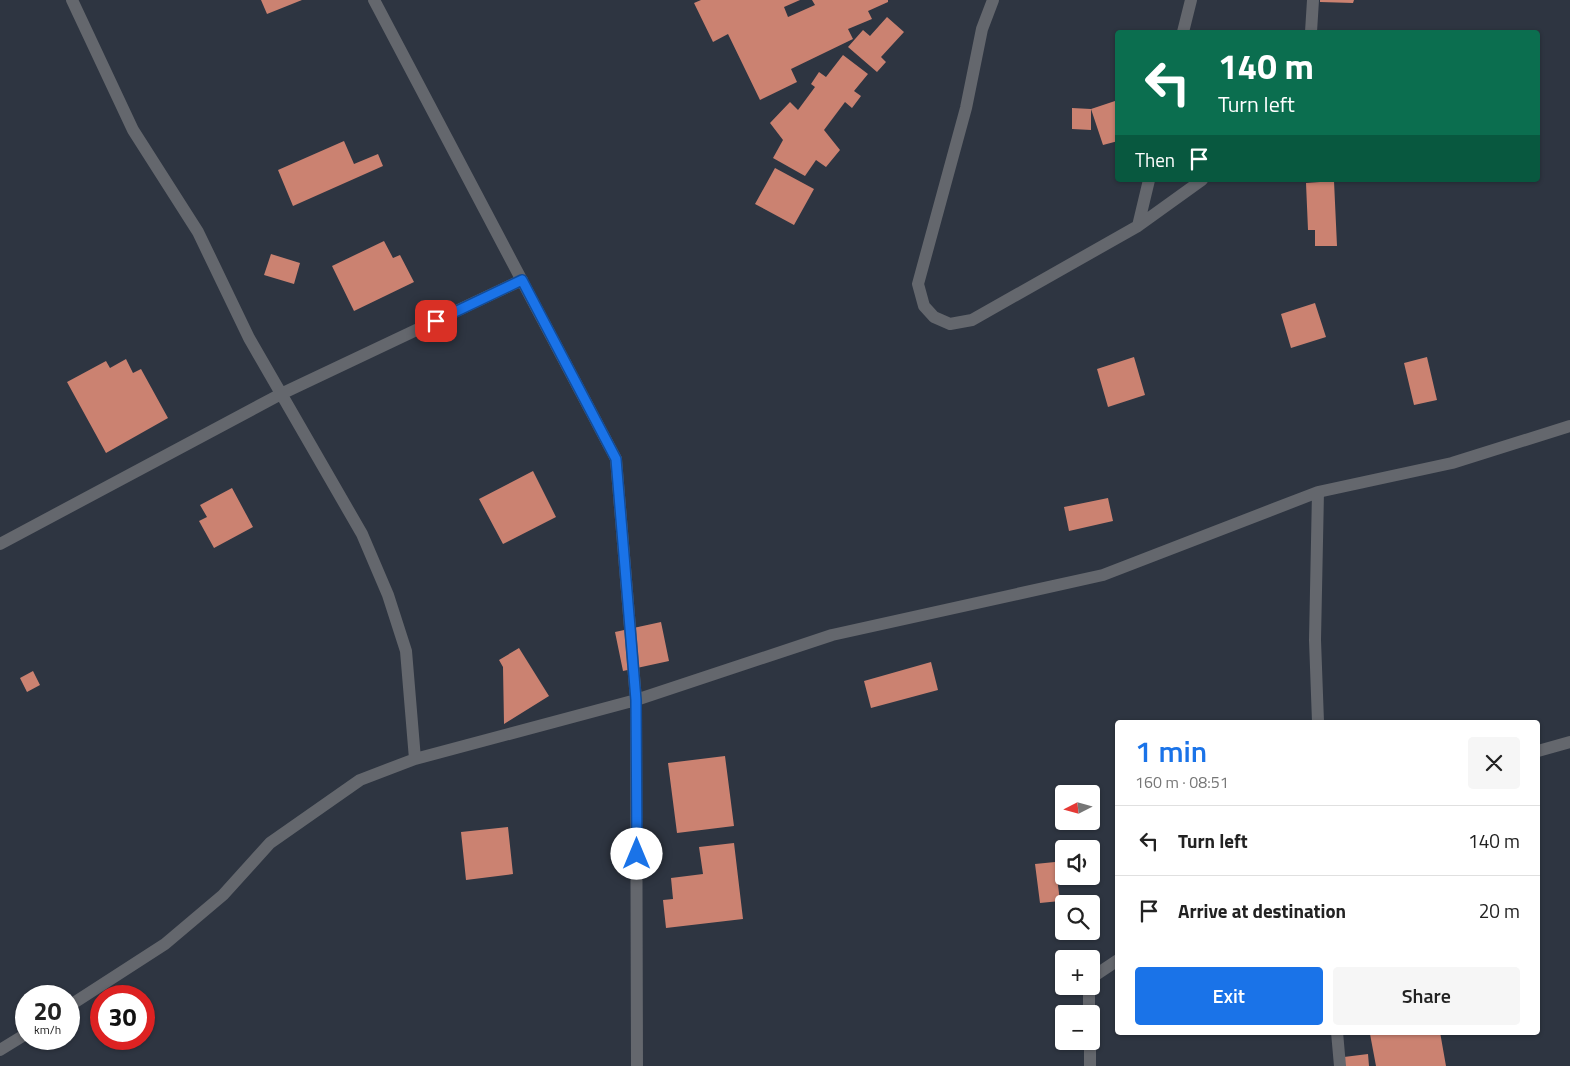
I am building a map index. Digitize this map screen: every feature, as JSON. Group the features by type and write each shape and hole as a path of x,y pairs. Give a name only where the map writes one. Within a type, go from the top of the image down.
{"street":[{"path":"72,0 133,130 198,232 249,338 362,534 388,595 406,651 415,759"},
{"path":"374,0 616,459 636,700 637,1066"},
{"path":"994,0 982,29 966,108 918,284 924,306 934,317 950,324 972,320 1138,226 1199,182"},
{"path":"1184,30 1191,0"},
{"path":"1311,30 1313,0"},
{"path":"1138,226 1149,182"},
{"path":"0,544 281,394 522,280"},
{"path":"80,999 165,944 223,895 270,843 360,780 415,759 636,700 832,635 1103,575 1318,492 1452,463 1570,426"},
{"path":"1318,492 1315,640 1318,720"},
{"path":"1540,751 1570,742"},
{"path":"1100,972 1115,962"},
{"path":"1337,1035 1340,1066"},
{"path":"0,1050 15,1041"},
{"path":"1090,1050 1090,1066"}],"building":[{"path":"261,0 302,0 267,14"},
{"path":"701,0 800,0 784,7 788,17 815,5 812,0 888,0 888,2 868,11 872,19 848,29 853,39 791,69 797,82 760,100 728,34 713,42 694,3"},
{"path":"1320,0 1354,0 1353,3 1320,2"},
{"path":"887,17 904,32 881,57 886,62 877,72 848,47 863,30 870,36"},
{"path":"843,55 868,74 854,91 861,96 852,108 845,102 824,130 840,150 826,167 816,160 805,176 773,158 783,140 770,123 790,102 798,110 815,87 811,84 819,72 826,77"},
{"path":"1115,101 1115,142 1103,145 1091,109"},
{"path":"1072,108 1091,109 1091,130 1072,129"},
{"path":"344,141 354,164 378,154 383,166 293,206 278,170"},
{"path":"775,168 814,189 794,225 755,204"},
{"path":"1334,182 1337,246 1315,246 1315,230 1308,230 1306,183"},
{"path":"384,241 393,258 400,255 414,282 354,311 332,266"},
{"path":"271,254 300,263 294,284 264,275"},
{"path":"1315,303 1326,337 1291,348 1281,314"},
{"path":"1134,357 1145,395 1108,407 1097,369"},
{"path":"1427,357 1437,400 1414,405 1404,363"},
{"path":"126,359 133,373 141,369 168,418 106,453 67,382 106,361 110,368"},
{"path":"533,471 556,517 503,544 479,499"},
{"path":"232,488 253,527 214,548 199,521 207,517 200,505"},
{"path":"1108,498 1113,521 1069,531 1064,507"},
{"path":"661,622 669,661 623,671 615,632"},
{"path":"519,648 549,696 504,724 503,667 499,660"},
{"path":"931,662 938,690 871,708 864,681"},
{"path":"33,671 40,685 27,692 20,678"},
{"path":"725,756 734,826 677,833 668,763"},
{"path":"508,827 513,874 466,880 461,832"},
{"path":"734,843 743,919 666,928 663,900 673,899 671,878 703,874 699,847"},
{"path":"1055,862 1055,885 1058,885 1059,895 1055,895 1055,902 1040,903 1035,864"},
{"path":"1370,1035 1441,1035 1446,1066 1376,1066"},
{"path":"1368,1054 1369,1066 1345,1066 1344,1057"}],"route":[{"path":"436,321 522,280 616,459 636,700 637,854"}]}
